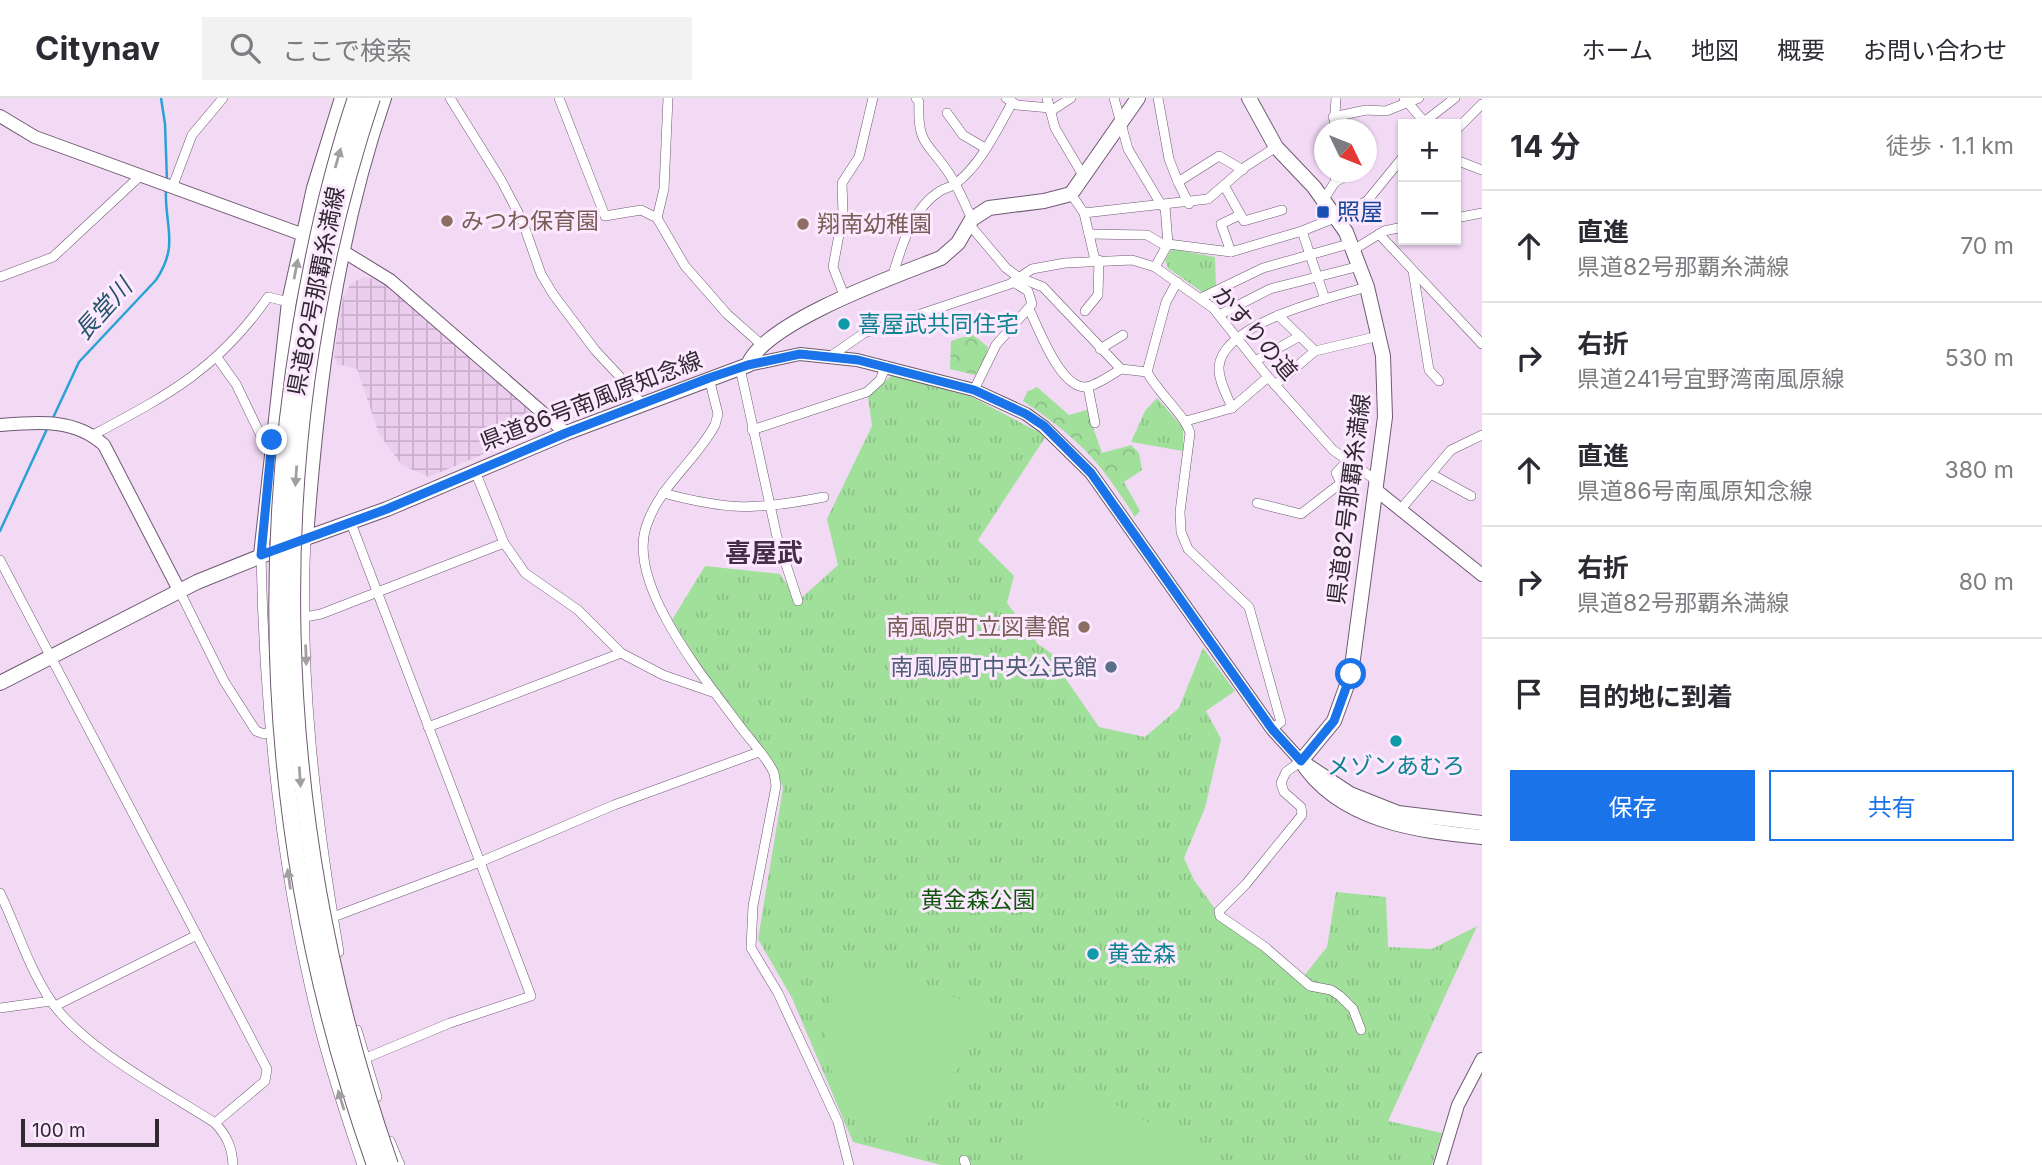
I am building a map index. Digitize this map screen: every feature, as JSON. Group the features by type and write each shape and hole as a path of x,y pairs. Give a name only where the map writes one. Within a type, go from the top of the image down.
{"highway":[{"path":"356,98 328,194 295,364 281,471 275,634 288,797 300,882 332,1030 375,1165"},
{"path":"372,98 343,197 309,366 296,468 291,634 302,794 315,878 346,1026 390,1165"}],"main road":[{"name":"県道82号那覇糸満線","path":"261,555 289,302 303,235 342,98"},
{"name":"県道82号那覇糸満線","path":"306,538 318,386 344,250 384,98"},
{"path":"744,366 763,346 803,317 951,251 970,222 999,205 1044,201 1071,194 1138,98"},
{"name":"県道82号那覇糸満線","path":"1249,98 1276,147 1324,200 1353,246 1379,336 1385,407 1351,674 1334,721 1301,761"},
{"name":"県道86号南風原知念線","path":"0,683 179,590 261,555 351,523 566,433 744,366"},
{"path":"1301,761 1350,794 1398,813 1482,822"},
{"path":"1301,761 1312,779 1326,791 1369,815 1411,828 1482,837"}],"street":[{"path":"172,188 192,135 223,98"},
{"path":"450,98 522,220 541,274 579,329 635,393 641,405"},
{"path":"559,98 605,216 641,210 657,218 685,266 727,314 763,346"},
{"path":"657,218 664,189 668,98"},
{"path":"845,298 833,267 843,213 842,183 859,157 873,98"},
{"path":"916,98 919,102 918,126 924,143 955,184 970,222 1031,295 1029,309 996,345 974,390"},
{"path":"897,276 894,271 902,243 915,217 930,200 955,184 985,148 1009,101 1049,106 1071,98"},
{"path":"831,356 864,333 1015,279 1032,269 1097,260 1132,260 1155,267 1167,245 1164,206 1128,149 1114,98"},
{"path":"1158,98 1169,159 1189,204"},
{"path":"1336,98 1333,117 1366,110 1386,111 1419,98"},
{"path":"1430,119 1455,98"},
{"path":"1407,101 1422,119"},
{"path":"1461,125 1482,104"},
{"path":"1049,106 1055,128 1084,177"},
{"path":"947,113 963,135 985,148"},
{"path":"0,116 35,137 344,250 390,280 566,433"},
{"path":"1084,213 1189,204 1208,199 1276,147"},
{"path":"1178,182 1219,156 1243,170"},
{"path":"1461,162 1482,170"},
{"name":"かすりの道","path":"1089,234 1147,234 1167,245 1231,252 1302,231 1337,217 1367,201 1398,163"},
{"path":"0,277 54,257 139,177"},
{"path":"1324,200 1335,183"},
{"path":"1224,187 1244,221 1282,210"},
{"path":"1071,194 1084,213 1097,260 1098,295 1085,311"},
{"path":"1461,217 1482,213"},
{"path":"1231,252 1221,224 1240,215"},
{"path":"1201,298 1250,273 1310,255 1353,246 1379,234 1398,229"},
{"path":"1302,231 1325,299"},
{"path":"1379,234 1482,344"},
{"path":"1219,315 1270,289 1360,266"},
{"name":"かすりの道","path":"1155,267 1201,298 1219,315 1268,377 1346,462 1376,485"},
{"path":"1413,271 1429,370 1439,382"},
{"path":"1015,279 1043,287 1121,369"},
{"path":"1177,282 1166,302 1147,372 1167,403 1186,421 1190,433 1180,512 1181,532 1188,549 1249,607 1281,722 1272,729"},
{"path":"1232,408 1219,377 1219,365 1222,353 1237,339 1278,315 1367,287"},
{"path":"93,435 159,401 218,359 246,329 268,298 289,302"},
{"path":"1029,309 1059,369 1075,385 1088,387 1121,369 1147,372"},
{"path":"1278,315 1315,351"},
{"path":"1100,349 1123,335"},
{"path":"1275,385 1315,351 1379,336"},
{"path":"1255,361 1300,337"},
{"path":"798,601 770,508 752,430 744,366 800,354 831,356 886,366 974,390 1016,409 1044,426 1091,473 1272,729 1301,761 1286,772 1281,783 1284,792 1301,807 1302,815 1246,884 1219,911 1220,916 1265,947 1310,986 1331,990 1340,996 1353,1009 1361,1030"},
{"path":"218,359 236,384 261,439 272,440"},
{"path":"752,430 867,392 880,380 886,366"},
{"path":"1186,421 1232,408 1268,377"},
{"path":"709,378 718,414 715,425 663,493 646,527 642,551 644,567 681,644 771,767 776,786 754,906 751,948 778,993 838,1122 849,1165"},
{"path":"1088,387 1095,423"},
{"path":"0,425 39,422 69,425 93,435 104,445 224,681 256,731 264,734 270,732"},
{"path":"1401,509 1451,450 1482,435"},
{"path":"1257,503 1301,514 1341,483 1336,473 1346,462"},
{"path":"475,471 504,543 525,573 578,610 621,653 663,675 715,693"},
{"path":"1431,474 1472,496"},
{"path":"1376,485 1401,509 1482,575"},
{"path":"663,493 732,508 770,508 824,497"},
{"path":"351,523 531,996 450,1023 366,1058"},
{"path":"306,538 305,617 309,737 333,917 348,1004 400,1165"},
{"path":"305,617 321,614 504,543"},
{"path":"261,555 270,732 293,911 317,1020 362,1165"},
{"path":"0,560 268,1075 265,1081 215,1123"},
{"path":"428,727 621,653"},
{"path":"333,917 480,862 614,805 759,752"},
{"path":"0,893 35,974 53,1004 103,1049 215,1123 229,1142 233,1165"},
{"path":"0,1008 53,1004 197,935"},
{"path":"1440,1165 1458,1105 1482,1059"}],"shaded area":[{"path":"364,277 382,281 550,426 429,477 402,465 379,434 357,369 337,364 334,355 343,298 351,283"}],"green space":[{"path":"1172,249 1215,257 1216,287 1202,292 1168,268 1165,260"},
{"path":"972,334 988,347 985,360 975,375 950,369 951,341"},
{"name":"黄金森公園","path":"892,375 972,397 1046,436 978,540 1014,576 1007,603 1038,644 1062,661 1066,679 1099,727 1145,737 1179,708 1203,648 1235,691 1206,711 1221,739 1205,808 1184,858 1194,880 1227,925 1303,977 1327,947 1336,892 1386,897 1388,947 1432,949 1477,926 1388,1121 1442,1133 1432,1165 941,1165 853,1142 792,998 758,939 783,788 775,766 700,665 672,620 705,566 780,574 798,601 838,565 827,519 872,426 868,397"},
{"path":"1037,387 1069,415 1087,410 1102,453 1131,445 1139,453 1142,470 1124,482 1140,511 1135,517 1110,480 1086,452 1059,427 1023,401 1027,392"},
{"path":"1157,398 1183,428 1183,451 1131,442 1145,411"},
{"path":"853,964 975,1004 983,1023 923,1132 897,1130 872,1119 854,1105 840,1087 831,1067 826,1046 826,1025 831,1003"},
{"path":"1084,1099 1113,1103 1226,1165 1022,1165 1029,1140 1042,1123 1061,1109"}],"waterway":[{"name":"長堂川","path":"161,98 165,124 167,181"},
{"name":"長堂川","path":"52,420 79,362 156,280 163,267 169,245 166,188"},
{"name":"長堂川","path":"0,531 47,429"}],"place":[{"name":"照屋","path":"1323,212"},
{"name":"みつわ保育園","path":"447,221"},
{"name":"翔南幼稚園","path":"803,224"},
{"name":"喜屋武共同住宅","path":"844,324"},
{"name":"南風原町立図書館","path":"1084,627"},
{"name":"南風原町中央公民館","path":"1111,667"},
{"name":"メゾンあむろ","path":"1396,741"},
{"name":"黄金森","path":"1093,954"}],"district":[{"name":"喜屋武","path":"764,552"}],"route":[{"path":"272,440 261,555 387,509 566,433 748,365 800,354 831,356 886,366 974,390 1006,404 1044,426 1073,453 1112,502 1272,729 1301,761 1334,721 1351,674"}]}
